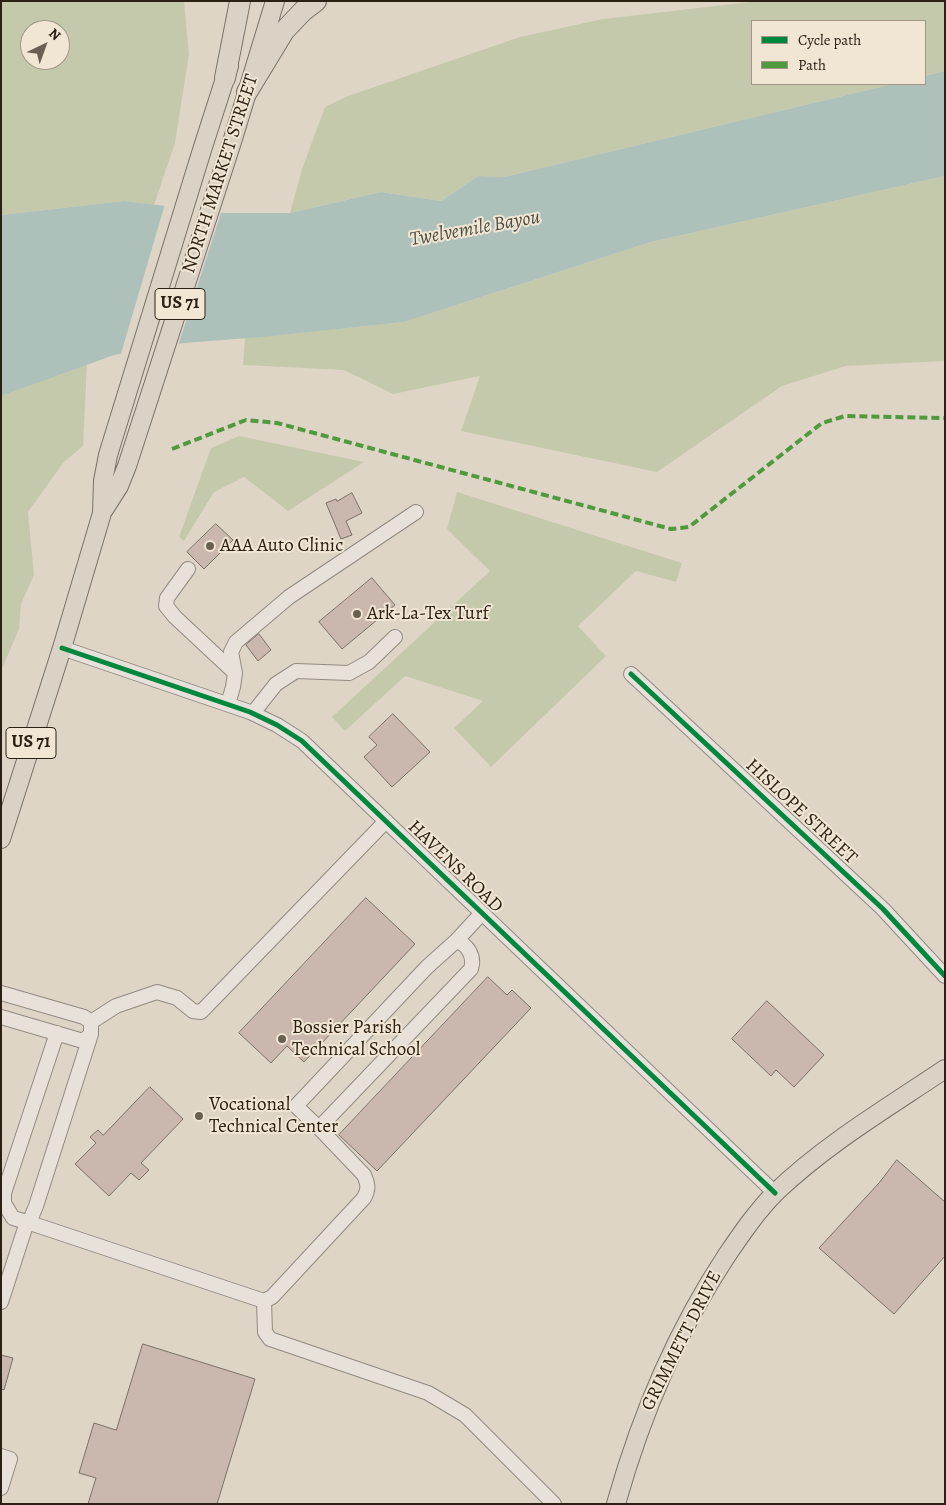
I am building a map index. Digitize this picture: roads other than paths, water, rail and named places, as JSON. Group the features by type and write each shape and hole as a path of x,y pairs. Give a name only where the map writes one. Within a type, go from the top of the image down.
{"highway":[{"path":"225,78 240,1"},
{"path":"247,92 284,30 316,1"}],"main road":[{"name":"NORTH MARKET STREET","path":"1,839 62,648 102,513 103,481 108,455 202,150 251,1"},
{"name":"NORTH MARKET STREET","path":"102,513 119,486 127,466 232,142 275,1"},
{"name":"GRIMMETT DRIVE","path":"616,1504 628,1460 645,1412 697,1304 745,1229 775,1193 826,1150 945,1070"}],"street":[{"path":"228,704 235,673 231,652 236,642 289,597 416,512"},
{"path":"188,569 167,598 166,606 175,617 235,673"},
{"path":"253,713 276,684 296,672 349,673 369,662 395,637"},
{"name":"HAVENS ROAD","path":"62,648 253,713 302,741 775,1193"},
{"name":"HISLOPE STREET","path":"631,674 883,909 945,976"},
{"path":"1,1017 83,1041 91,1028 116,1006 157,992 177,998 194,1011 201,1012 386,821"},
{"path":"56,1009 58,1021 4,1193 4,1203 13,1218 264,1301 272,1298 364,1198 368,1190 368,1184 364,1175 296,1106 427,967 456,941 482,913"},
{"path":"319,1128 471,969 470,952 465,946 456,941"},
{"path":"1,993 84,1017 91,1028 36,1206 31,1218 27,1222 1,1302"},
{"path":"26,1024 33,1012 31,1002"},
{"path":"264,1301 265,1332 270,1339 428,1393 465,1415 554,1504"},
{"path":"1,1456 10,1459 1,1488"}],"water":[{"name":"Twelvemile Bayou","path":"945,71 945,176 651,242 404,322 184,343 114,355 1,396 1,215 124,201 224,213 290,213 381,192 441,201 478,176 504,177 889,85 926,85 926,76"}],"place":[{"name":"AAA Auto Clinic","path":"210,546"},
{"name":"Ark-La-Tex Turf","path":"357,614"},
{"name":"Bossier Parish Technical School","path":"282,1039"},
{"name":"Vocational Technical Center","path":"199,1116"}]}
